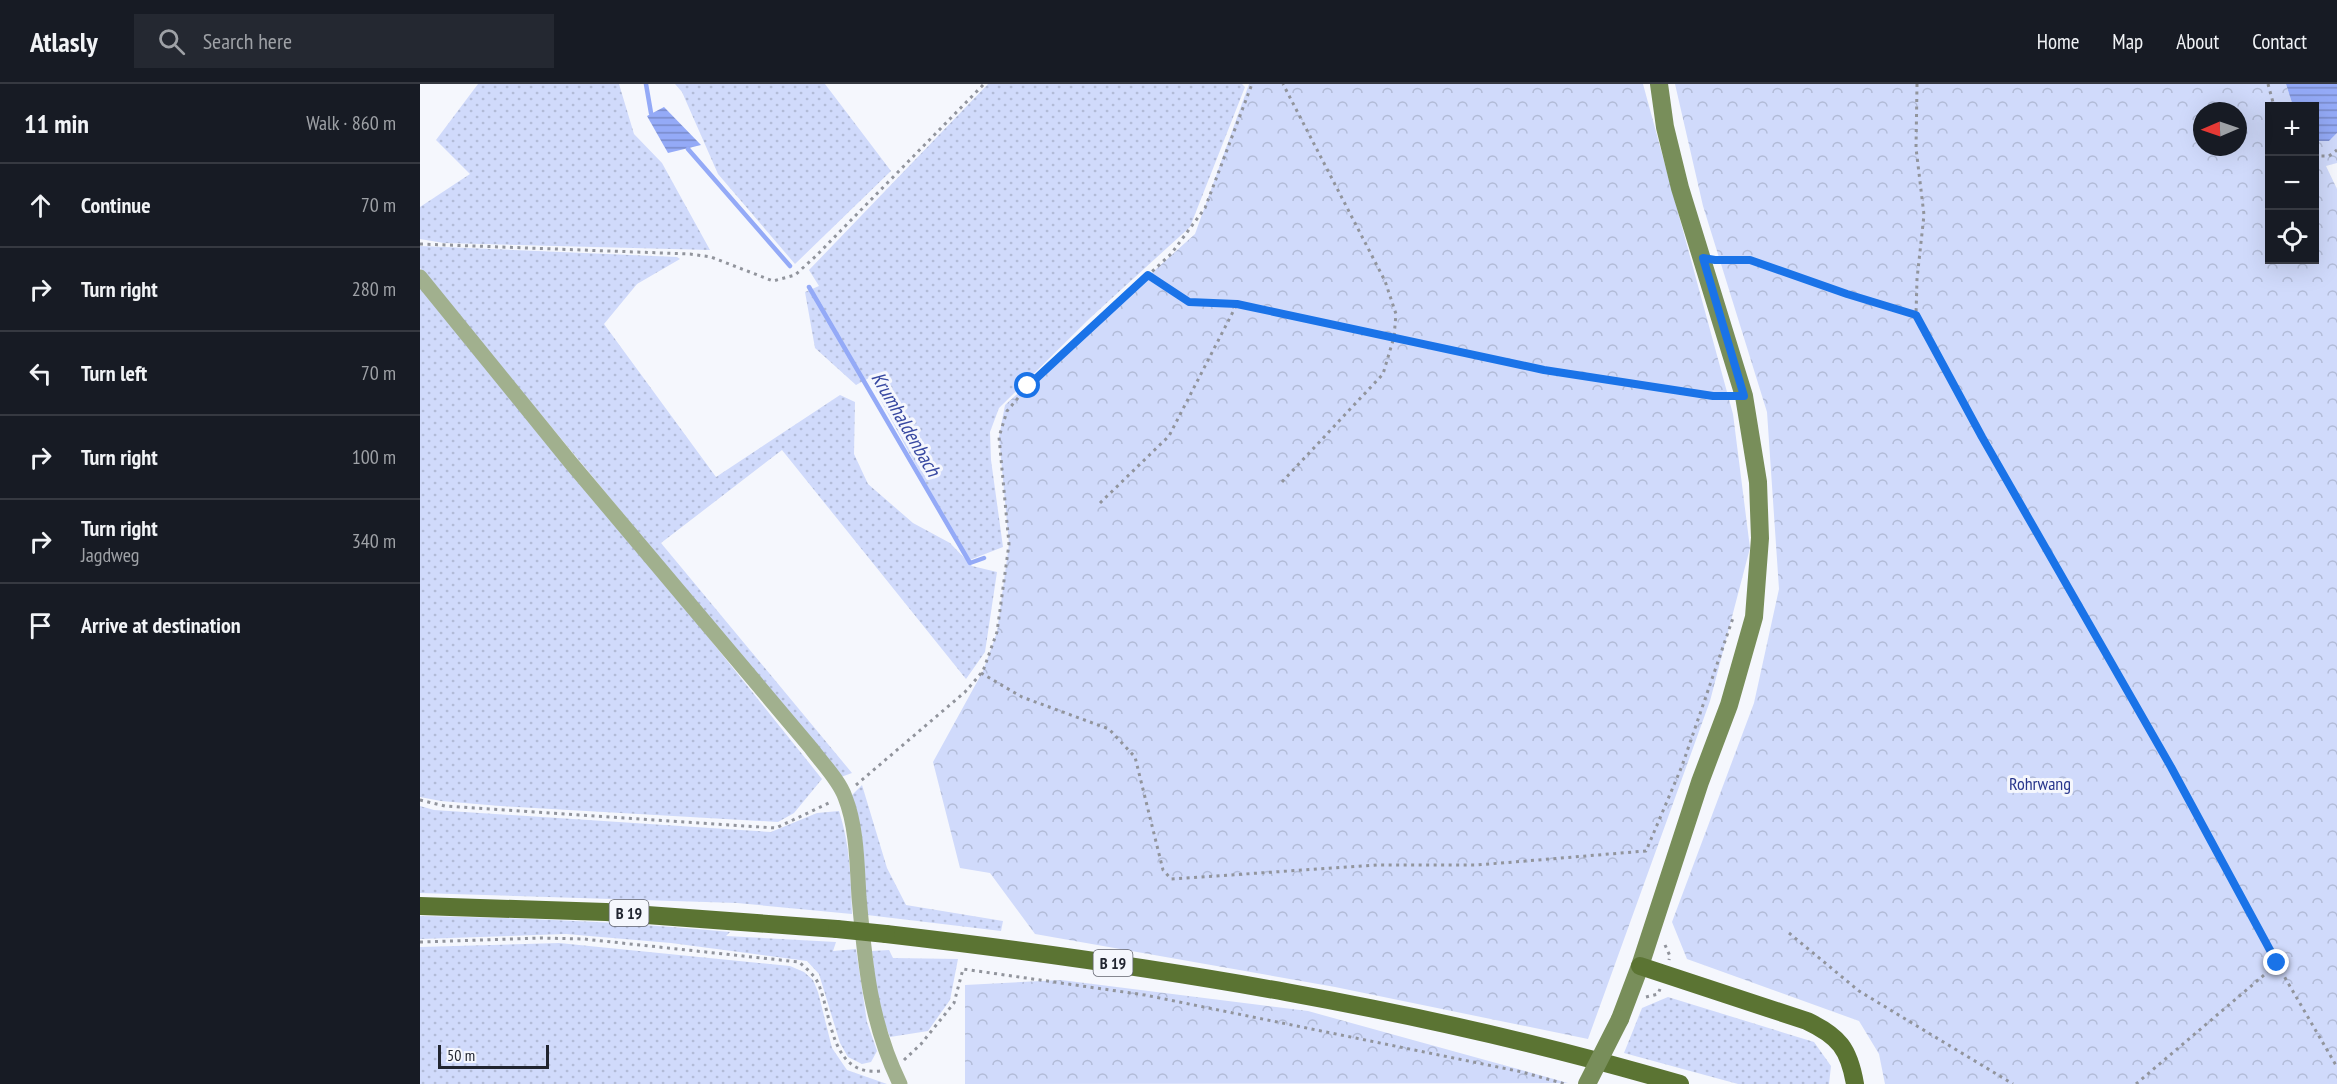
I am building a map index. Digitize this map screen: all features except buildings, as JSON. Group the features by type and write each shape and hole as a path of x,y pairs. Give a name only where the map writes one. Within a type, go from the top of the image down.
{"main road":[{"name":"B 19","path":"420,906 606,912 837,929 1081,959 1270,990 1494,1036 1680,1084"},
{"path":"1640,966 1823,1028 1843,1046 1849,1057 1855,1084"}],"street":[{"path":"1587,1084 1620,1019 1640,966 1700,782 1729,705 1754,617 1760,538 1758,482 1744,396 1680,188 1665,127 1659,84"},
{"path":"420,277 571,463 811,748 845,795 856,855 864,951 872,1008 900,1084"}],"path":[{"path":"420,244 690,254 711,257 773,281 795,275 984,84"},
{"path":"420,800 445,806 776,828 845,795 964,692 981,673 997,632 1010,544 999,437 1008,411 1028,386 1171,254 1205,208 1251,84"},
{"path":"1282,482 1383,374 1394,337 1396,314 1385,280 1283,84"},
{"path":"1917,84 1916,148 1924,214 1917,279 1916,315 1982,437 2171,767 2277,963 2337,1067"},
{"path":"2268,84 2273,102"},
{"path":"2319,156 2329,156 2337,150"},
{"path":"1703,258 1750,260 1916,315"},
{"path":"1148,275 1189,302 1237,304 1544,370 1713,396 1744,396"},
{"path":"1100,503 1169,436 1237,304"},
{"path":"981,673 1022,698 1109,729 1136,757 1163,870 1171,879 1377,865 1477,866 1646,851 1682,766 1734,615"},
{"path":"1790,933 1860,991 2013,1084"},
{"path":"420,942 584,939 799,962 820,985 835,1044 852,1066 869,1072 893,1069 921,1044 954,1003 963,969 1145,995 1522,1072 1565,1084"},
{"path":"1644,998 1658,994 1670,956 1663,940"},
{"path":"2136,1084 2277,963"}],"green space":[{"path":"478,84 619,84 634,134 662,163 710,250 444,243 420,239 420,207 470,174 436,140"},
{"path":"675,84 825,84 891,171 795,264 718,174 682,92"},
{"path":"988,84 1242,84 1245,87 1190,227 1089,319 999,408 990,432 991,460 1003,547 967,561 869,378 856,385 815,348 805,292 819,286 809,270"},
{"path":"1249,84 1643,84 1733,414 1750,548 1710,701 1588,1039 1335,987 1035,934 990,873 960,868 933,762 983,671 997,632 1009,544 999,437 1005,405 1195,234"},
{"name":"Rohrwang","path":"1675,84 2286,84 2292,102 2265,102 2265,264 2319,264 2319,141 2329,141 2337,133 2337,163 2326,166 2337,189 2337,1084 1885,1084 1879,1054 1859,1021 1687,959 1672,922 1754,703 1779,589 1767,412 1703,206"},
{"path":"420,246 677,257 680,259 637,284 604,324 716,477 840,395 855,402 854,454 868,484 913,523 950,543 972,566 997,572 985,652 966,679 782,450 661,543 852,773 841,777 420,268"},
{"path":"420,285 640,552 822,779 794,813 778,822 500,806 420,797"},
{"path":"862,785 887,868 906,905 1003,921 1001,931 867,915 852,795"},
{"path":"420,806 434,810 771,832 817,813 839,811 848,849 852,914 737,903 420,893"},
{"path":"420,916 614,923 730,932 726,936 836,942 833,951 856,949 867,1022 877,1051 871,1062 862,1064 848,1057 840,1043 819,974 807,961 671,943 566,934 420,939"},
{"path":"559,943 790,966 804,972 813,980 832,1048 847,1070 887,1084 420,1084 420,947"},
{"path":"889,950 893,958 958,959 950,1000 928,1031 890,1037 877,1003 872,951"},
{"path":"1061,980 1308,1011 1568,1083 965,1084 965,985"},
{"path":"1668,997 1814,1042 1831,1066 1829,1084 1738,1084 1624,1053 1642,1008"}],"water":[{"path":"2286,84 2337,84 2337,133 2329,141 2319,141 2319,102 2292,102"},
{"path":"664,107 701,145 668,153 647,116"}],"waterway":[{"name":"Krumhaldenbach","path":"646,84 651,113"},
{"name":"Krumhaldenbach","path":"688,149 790,266"},
{"name":"Krumhaldenbach","path":"809,287 970,563 984,558"}],"route":[{"path":"1028,386 1148,275 1189,302 1237,304 1544,370 1713,396 1744,396 1703,258 1750,260 1916,315 1982,437 2171,767 2277,963"}]}
